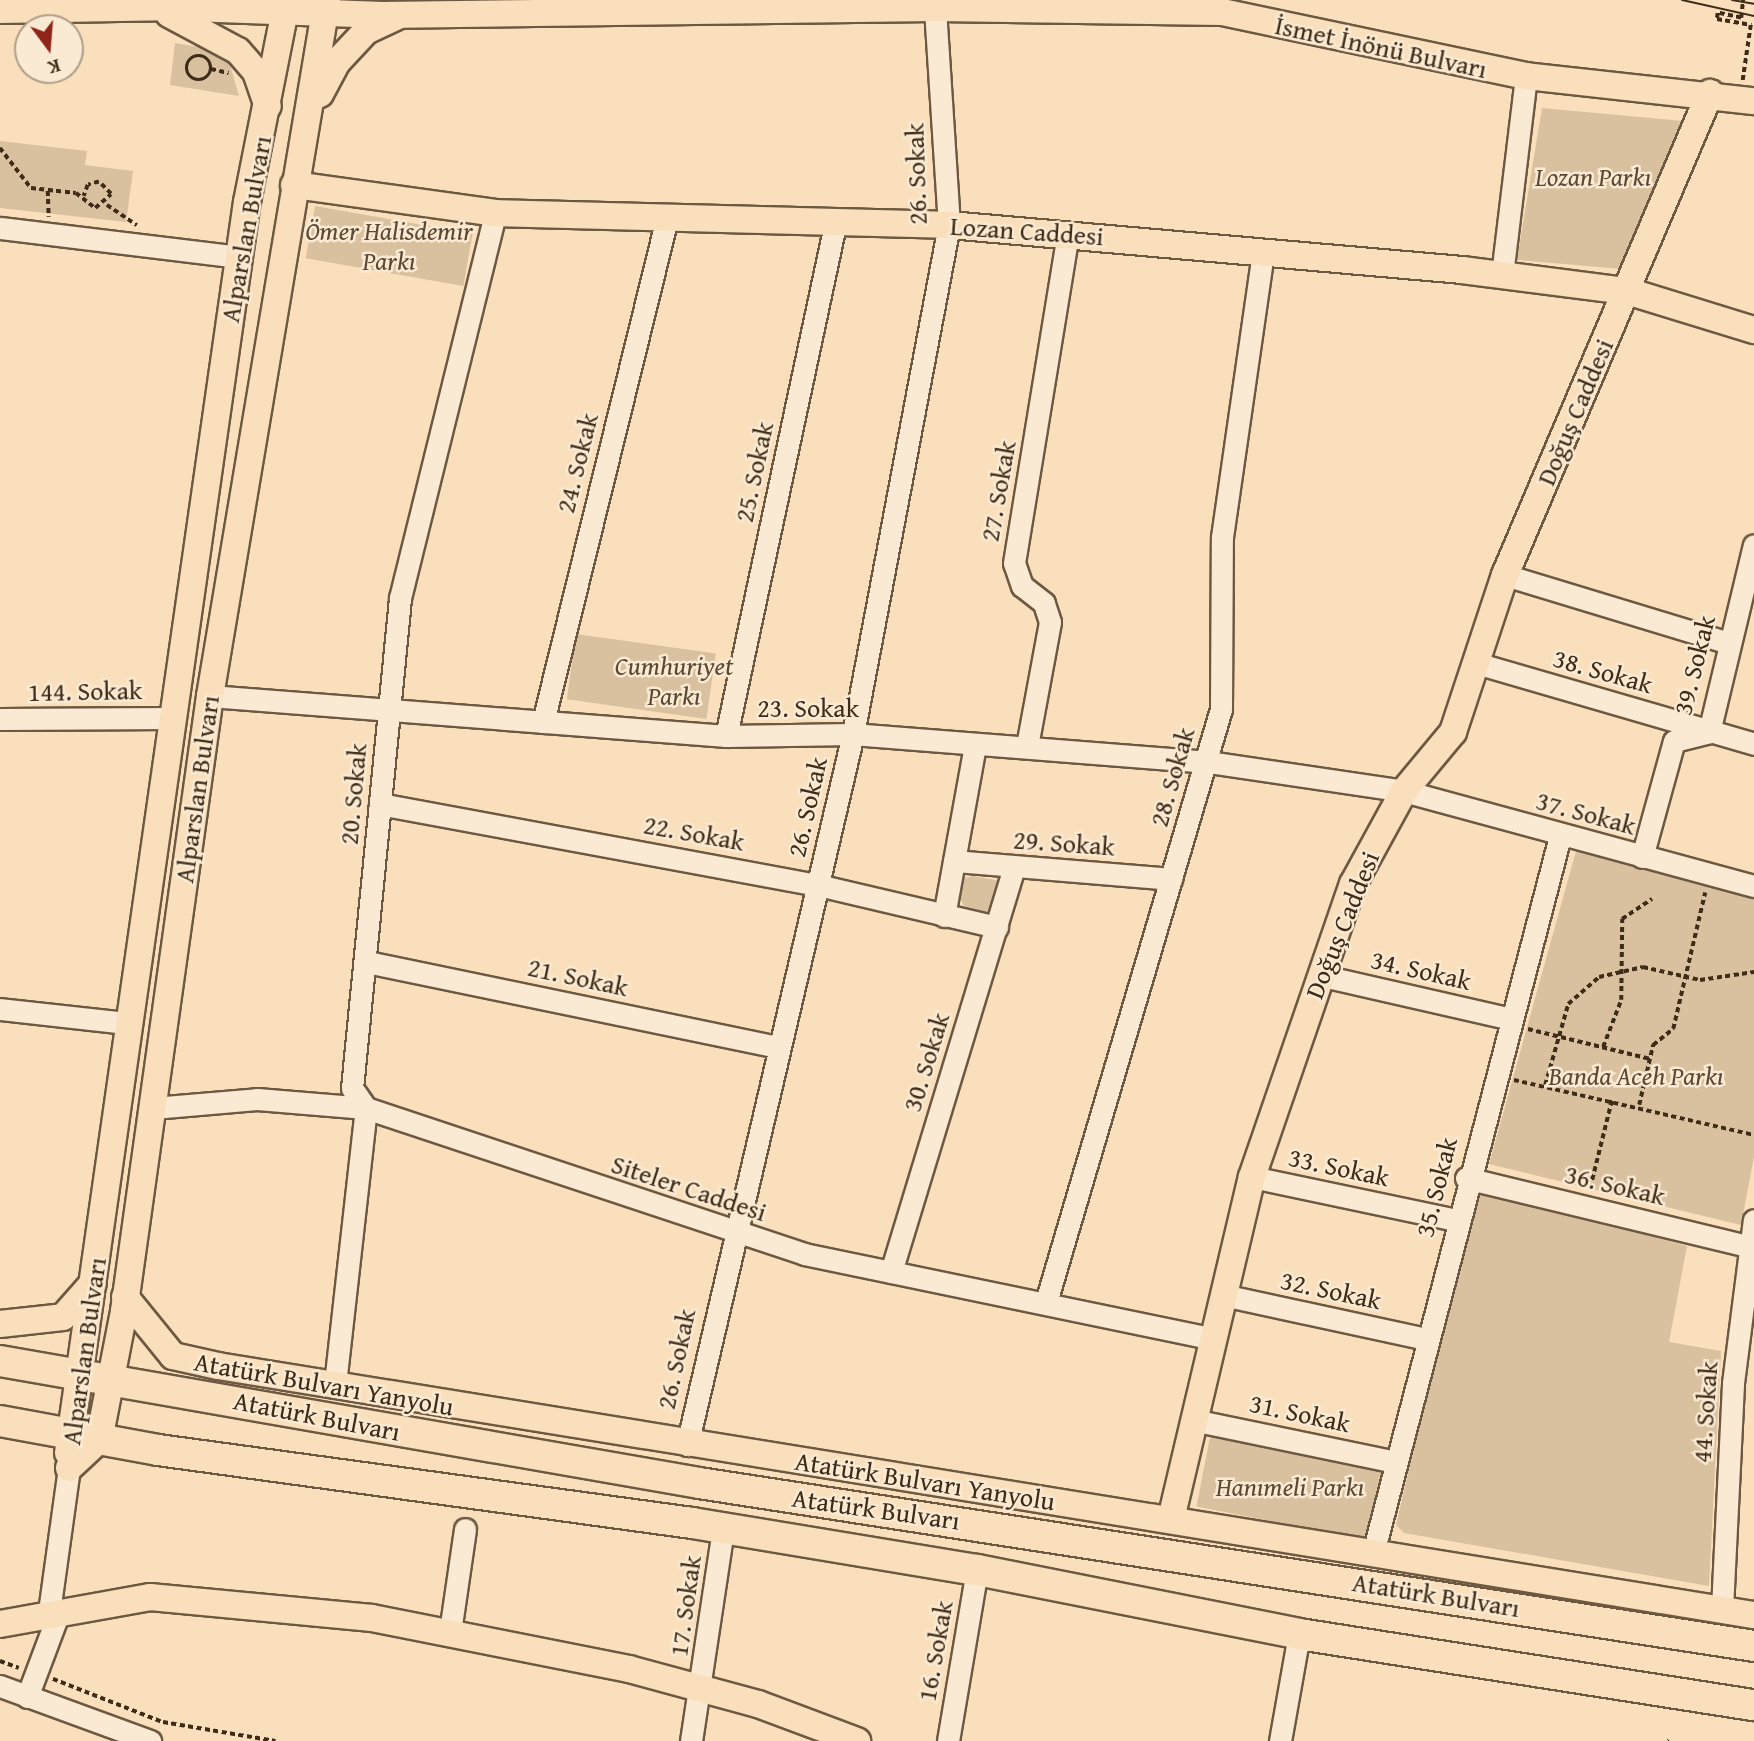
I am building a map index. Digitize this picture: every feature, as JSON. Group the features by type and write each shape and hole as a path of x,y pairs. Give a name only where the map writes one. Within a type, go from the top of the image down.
{"highway":[{"name":"Atatürk Bulvarı","path":"0,1361 111,1378 502,1451 1754,1646"},
{"name":"Atatürk Bulvarı","path":"0,1421 99,1440 723,1529 977,1570 1299,1634 1754,1705"}],"main road":[{"path":"147,7 187,19 239,51 256,72 268,107"},
{"name":"Alparslan Bulvarı","path":"69,1468 67,1434 95,1279 127,1023 239,257 286,7"},
{"name":"İsmet İnönü Bulvarı","path":"0,10 326,7 401,15 935,8 1222,12 1526,76 1710,93 1747,100"},
{"name":"Alparslan Bulvarı","path":"69,1468 99,1440 111,1378 153,1108 210,696 326,7"},
{"path":"306,124 337,62 366,31 401,15"},
{"name":"Doğuş Caddesi","path":"1171,1519 1211,1338 1252,1177 1319,975 1353,884 1405,791 1453,732 1505,575 1710,93"},
{"name":"Lozan Caddesi","path":"294,185 495,214 836,220 1068,233 1263,251 1502,275 1627,291 1754,330"},
{"path":"171,718 210,696"},
{"path":"0,1324 63,1317 83,1301 95,1279"},
{"name":"Atatürk Bulvarı Yanyolu","path":"125,1297 173,1356 676,1443 1171,1519 1754,1615"},
{"path":"502,1451 676,1443"},
{"path":"0,1624 52,1618 150,1597 196,1597 450,1632 701,1690 857,1741"}],"street":[{"name":"26. Sokak","path":"676,1443 732,1233 853,734 949,226 935,8"},
{"path":"1502,275 1526,76"},
{"name":"20. Sokak","path":"335,1384 366,1108 352,1088 367,962 400,598 495,214"},
{"name":"24. Sokak","path":"542,722 667,218"},
{"name":"25. Sokak","path":"726,736 836,220"},
{"path":"0,228 239,257"},
{"name":"27. Sokak","path":"1027,746 1050,621 1045,603 1022,586 1014,563 1068,233"},
{"name":"28. Sokak","path":"1046,1302 1171,878 1208,762 1221,709 1222,537 1263,251"},
{"name":"39. Sokak","path":"1642,856 1674,741 1709,732 1754,545"},
{"path":"1505,575 1729,643"},
{"name":"38. Sokak","path":"1476,663 1754,744"},
{"name":"23. Sokak","path":"210,696 726,736 853,734 975,745 1027,746 1208,762 1405,791"},
{"name":"144. Sokak","path":"0,719 171,718"},
{"path":"944,916 975,745"},
{"name":"37. Sokak","path":"1405,791 1560,836 1754,886"},
{"name":"22. Sokak","path":"380,804 818,885 997,928"},
{"name":"35. Sokak","path":"1373,1553 1466,1178 1560,836"},
{"name":"29. Sokak","path":"954,861 1171,878"},
{"name":"30. Sokak","path":"891,1272 1014,867"},
{"name":"21. Sokak","path":"367,962 778,1047"},
{"name":"34. Sokak","path":"1319,975 1510,1022"},
{"path":"0,1009 127,1023"},
{"name":"Siteler Caddesi","path":"153,1108 257,1099 366,1108 732,1233 891,1272 1211,1338"},
{"name":"33. Sokak","path":"1252,1177 1456,1220"},
{"name":"36. Sokak","path":"1466,1178 1751,1247"},
{"name":"44. Sokak","path":"1722,1609 1733,1383 1754,1220"},
{"name":"32. Sokak","path":"1223,1295 1426,1339"},
{"path":"1733,1383 1754,1389"},
{"name":"31. Sokak","path":"1193,1420 1396,1462"},
{"path":"27,1697 38,1674 52,1618 69,1468"},
{"path":"450,1632 466,1529"},
{"name":"17. Sokak","path":"691,1741 701,1690 723,1529"},
{"name":"16. Sokak","path":"948,1741 977,1570"},
{"path":"1280,1741 1299,1634"},
{"path":"0,1686 150,1741"}],"path":[{"path":"1743,0 1741,18 1718,13 1717,19 1751,25 1747,100"},
{"path":"201,57 210,63 209,74 196,80 187,65 201,57"},
{"path":"0,148 31,188 84,196"},
{"path":"84,196 88,185 99,181 109,188 106,205"},
{"path":"48,191 48,234"},
{"path":"84,196 90,206 106,205 138,223 136,244"},
{"path":"1639,1105 1658,1038 1673,1029 1710,874"},
{"path":"1603,1047 1618,1014 1622,969 1617,935 1622,919 1652,899"},
{"path":"1545,1085 1557,1036 1581,989 1622,969 1685,976 1754,972"},
{"path":"1510,1022 1650,1059"},
{"path":"1493,1077 1612,1099 1754,1135"},
{"path":"1585,1207 1612,1099"},
{"path":"0,1661 163,1722 275,1741"}],"green space":[{"path":"175,43 216,50 230,65 239,96 170,85"},
{"name":"Lozan Parkı","path":"1542,108 1683,121 1621,269 1517,260"},
{"path":"0,141 87,151 85,165 133,171 126,222 0,208"},
{"name":"Ömer Halisdemir Parkı","path":"315,206 473,234 463,286 306,258"},
{"name":"Cumhuriyet Parkı","path":"576,634 716,654 706,719 567,699"},
{"name":"Banda Aceh Parkı","path":"1576,851 1754,899 1754,1157 1741,1225 1489,1164"},
{"path":"973,876 1000,881 990,914 964,906 957,892 961,879"},
{"path":"1487,1191 1687,1246 1669,1342 1721,1351 1709,1586 1404,1533 1396,1525 1473,1196"},
{"name":"Hanımeli Parkı","path":"1211,1432 1385,1466 1370,1540 1196,1507"}],"tram line":[{"path":"1682,0 1754,16"},
{"path":"1732,0 1754,4"}]}
